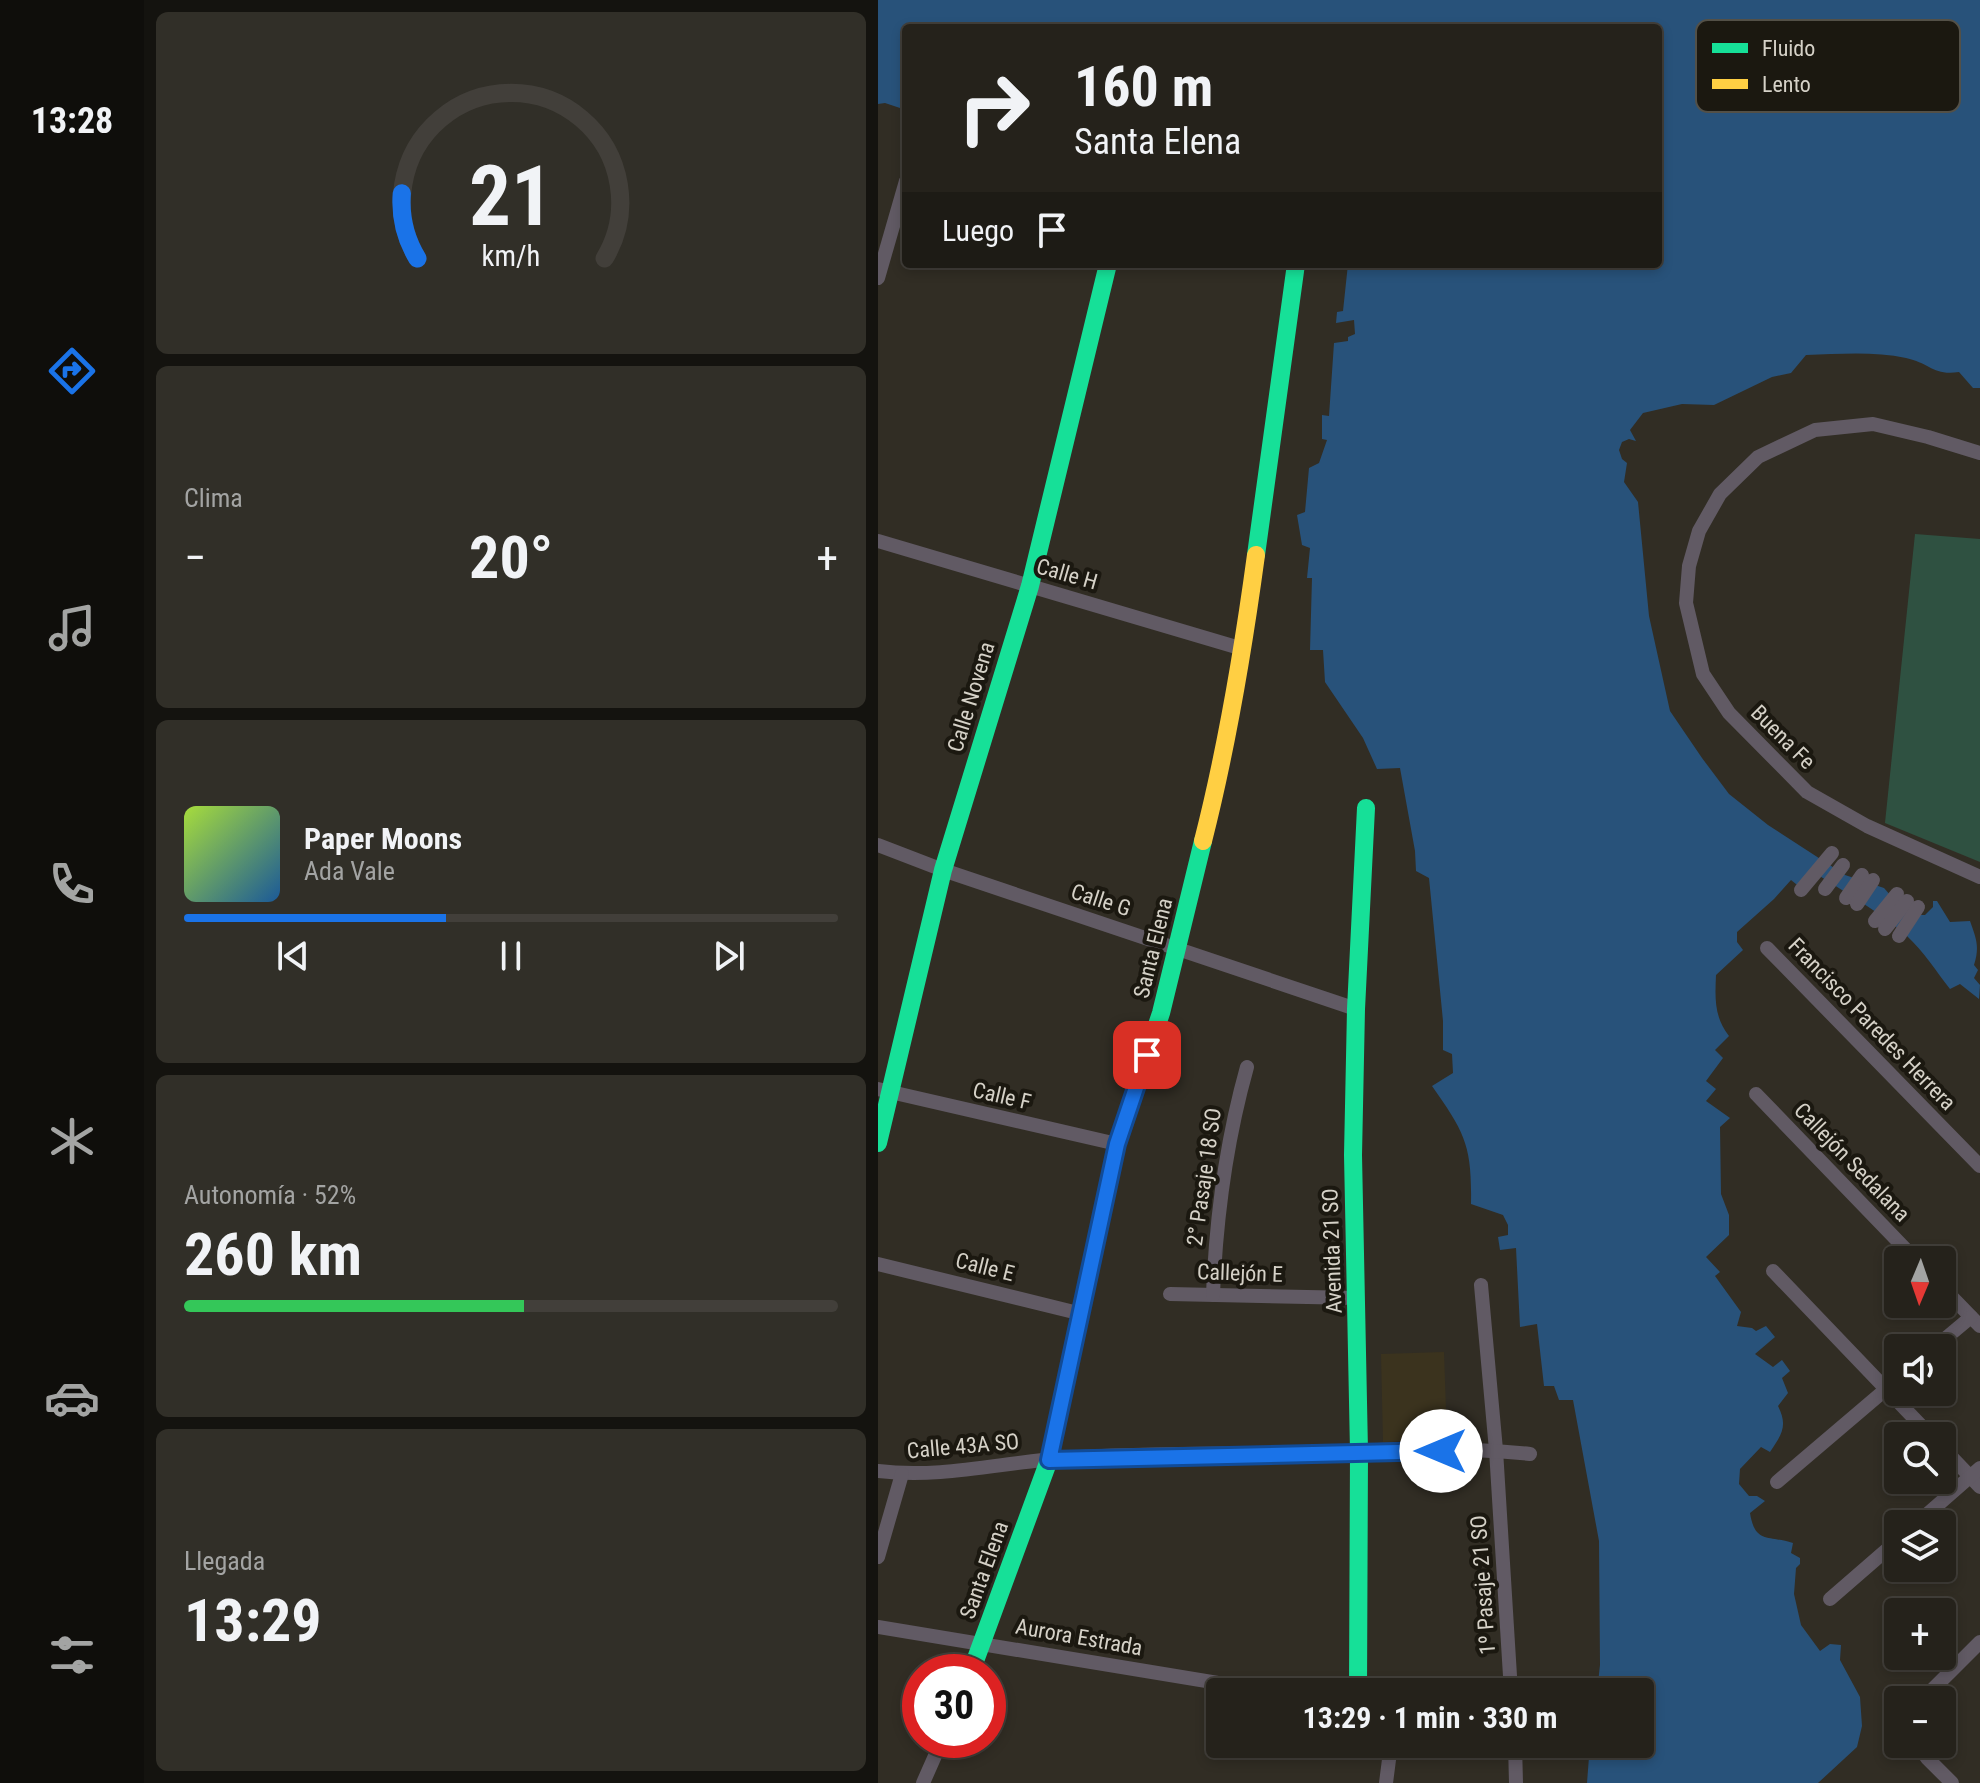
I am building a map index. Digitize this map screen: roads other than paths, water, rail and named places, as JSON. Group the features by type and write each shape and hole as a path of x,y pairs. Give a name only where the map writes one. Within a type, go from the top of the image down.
{"street":[{"path":"878,278 902,195"},
{"name":"Calle Novena","path":"878,1143 884,1091 943,870 1030,586 1107,268"},
{"name":"Santa Elena","path":"978,1654 1049,1460 1117,1144 1161,1013 1219,778 1243,649 1295,268"},
{"name":"Buena Fe","path":"1980,453 1873,424 1815,430 1758,457 1720,494 1699,531 1689,566 1686,603 1703,674 1729,713 1807,792 1867,826 1980,877"},
{"name":"Calle H","path":"878,541 1243,649"},
{"name":"Avenida 21 SO","path":"1358,1678 1359,1451 1353,1155 1356,1009 1366,808"},
{"name":"Calle G","path":"878,845 943,870 1356,1009"},
{"path":"1801,890 1832,853"},
{"path":"1825,889 1843,865"},
{"path":"1852,901 1867,877"},
{"path":"1880,925 1907,901 1899,936"},
{"name":"Francisco Paredes Herrera","path":"1767,948 1980,1166"},
{"name":"2° Pasaje 18 SO","path":"1213,1295 1217,1216 1229,1144 1247,1067"},
{"name":"Calle F","path":"884,1091 1117,1144"},
{"name":"Callejón Sedalana","path":"1756,1094 1903,1246"},
{"name":"Calle E","path":"878,1264 1082,1314"},
{"path":"1773,1271 1884,1387"},
{"name":"1º Pasaje 21 SO","path":"1481,1285 1496,1450 1510,1678"},
{"name":"Callejón E","path":"1170,1294 1357,1298"},
{"path":"1956,1302 1975,1322 1956,1334"},
{"path":"1777,1482 1884,1391"},
{"path":"1902,1406 1918,1422"},
{"name":"Calle 43A SO","path":"878,1471 902,1474 962,1471 1049,1460 1359,1451 1496,1450 1530,1454"},
{"path":"1934,1510 1977,1477 1956,1459"},
{"path":"878,1557 902,1474"},
{"path":"1830,1599 1884,1552"},
{"name":"Aurora Estrada","path":"878,1627 1206,1681"},
{"path":"1936,1686 1980,1642"},
{"path":"923,1783 934,1758"},
{"path":"1386,1783 1389,1758"},
{"path":"1515,1758 1516,1783"},
{"path":"1927,1758 1952,1783"}],"water":[{"path":"878,0 1980,0 1980,388 1973,388 1959,372 1937,371 1906,358 1869,354 1806,355 1791,373 1772,377 1714,405 1682,404 1643,413 1630,430 1636,441 1629,439 1622,442 1619,450 1627,463 1624,482 1638,502 1649,616 1670,711 1702,758 1729,794 1768,825 1845,875 1884,888 1919,915 1925,915 1933,907 1933,901 1937,901 1950,922 1970,921 1976,942 1974,965 1978,970 1974,978 1980,985 1979,999 1960,984 1950,989 1907,936 1875,911 1818,875 1806,892 1791,880 1737,932 1737,942 1743,950 1716,975 1718,1014 1729,1036 1715,1050 1723,1058 1706,1081 1716,1089 1706,1101 1730,1118 1720,1127 1721,1194 1729,1215 1729,1235 1706,1257 1720,1272 1715,1276 1741,1312 1737,1326 1756,1331 1766,1326 1775,1337 1755,1354 1773,1367 1782,1360 1790,1371 1782,1378 1788,1393 1778,1406 1783,1419 1780,1435 1770,1452 1761,1447 1740,1469 1739,1484 1749,1496 1765,1501 1750,1513 1755,1530 1764,1537 1793,1543 1791,1553 1800,1558 1794,1594 1801,1625 1820,1651 1830,1644 1841,1645 1840,1660 1860,1697 1862,1726 1857,1747 1818,1783 1587,1783 1589,1758 1654,1758 1654,1678 1599,1678 1599,1541 1573,1400 1559,1400 1554,1386 1544,1386 1537,1324 1520,1327 1516,1248 1500,1250 1498,1237 1508,1235 1508,1225 1503,1215 1471,1204 1470,1167 1464,1140 1432,1086 1453,1073 1452,1054 1443,1050 1429,878 1416,871 1400,768 1377,769 1363,738 1325,682 1323,650 1310,650 1312,578 1307,578 1310,548 1302,545 1297,515 1305,512 1309,468 1319,463 1327,440 1322,439 1322,415 1329,416 1334,343 1348,341 1348,337 1355,334 1354,320 1336,323 1337,312 1343,311 1348,268 1662,268 1662,24 902,24 902,109 878,104"}]}
